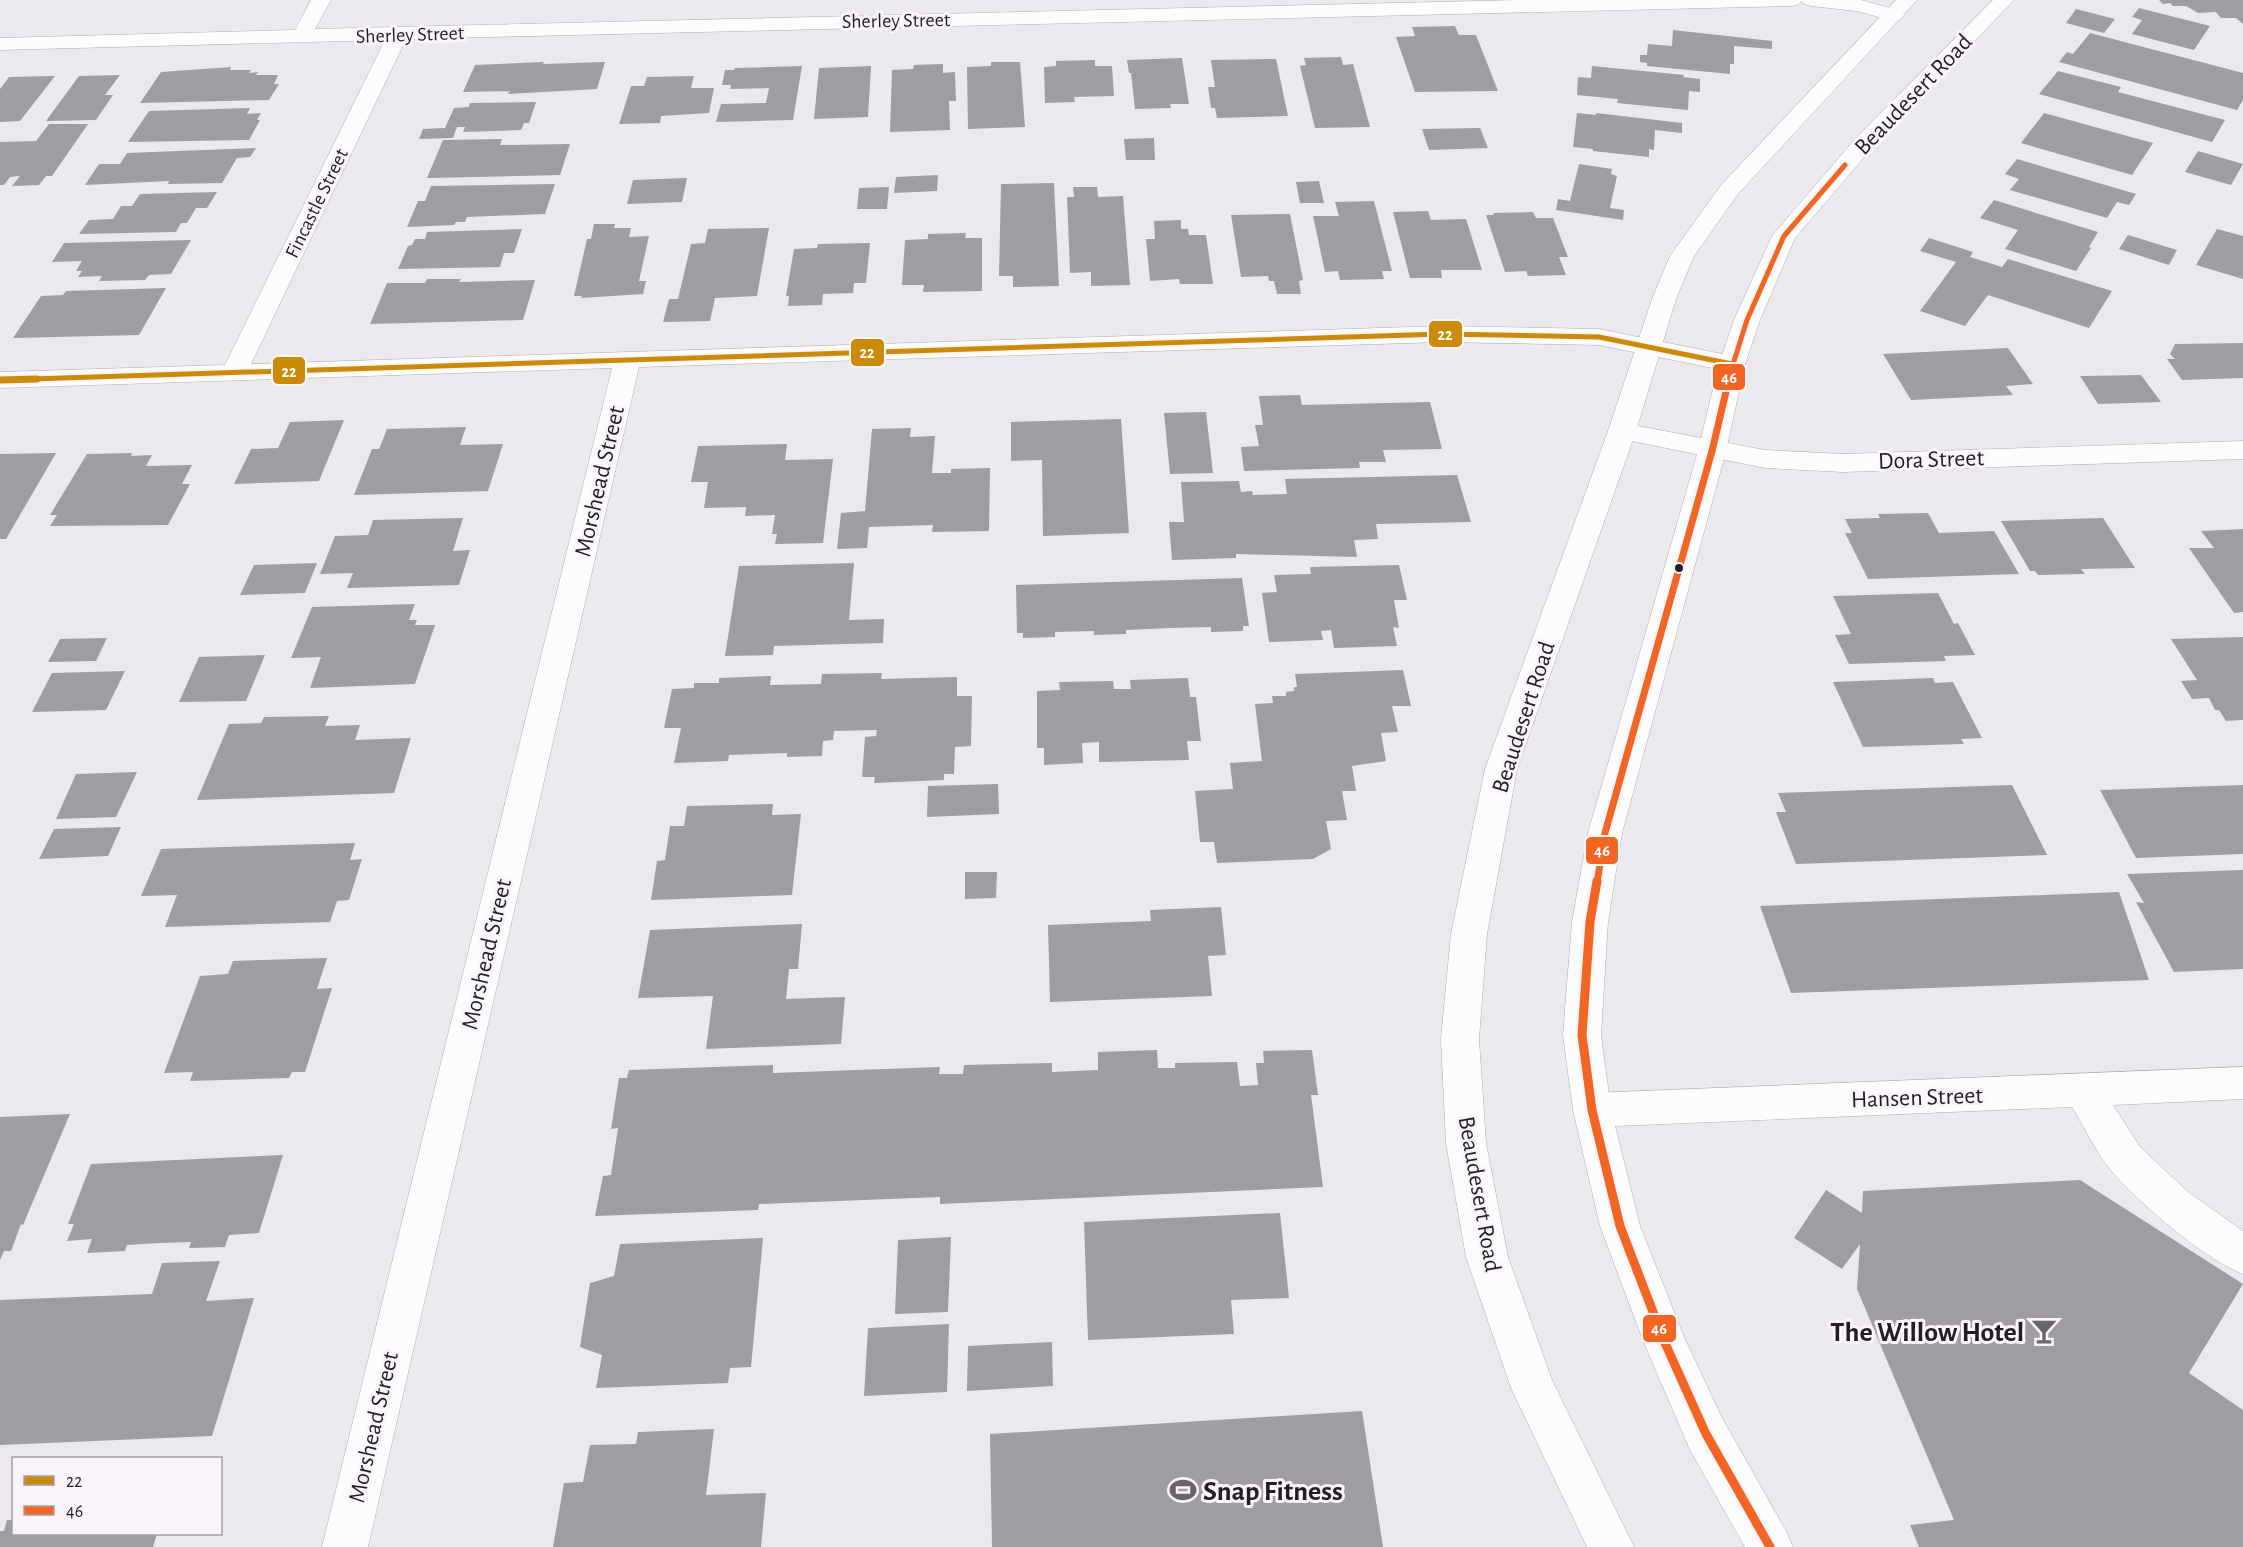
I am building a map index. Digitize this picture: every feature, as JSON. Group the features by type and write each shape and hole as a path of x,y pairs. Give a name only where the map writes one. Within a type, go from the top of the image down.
{"main road":[{"path":"301,37 321,0"},
{"name":"Sherley Street","path":"0,44 398,34 882,10 1792,0"},
{"path":"1811,0 1900,7"},
{"name":"Beaudesert Road","path":"1770,1547 1707,1434 1665,1343 1620,1226 1592,1110 1582,1035 1590,922 1605,833 1712,451 1732,364 1747,320 1784,236 1864,143 2004,0"},
{"name":"Beaudesert Road","path":"1611,1547 1533,1388 1486,1257 1466,1143 1460,1039 1469,934 1501,770 1622,431 1648,345 1682,256 1730,189 1900,7"},
{"name":"Fincastle Street","path":"234,373 398,34"},
{"path":"0,380 1442,334 1599,337 1648,345 1732,364"},
{"name":"Morshead Street","path":"345,1547 627,361"},
{"name":"Dora Street","path":"1622,431 1712,451 1765,459 1843,462 2243,450"},
{"name":"Hansen Street","path":"1592,1110 2243,1083"},
{"path":"2082,1090 2126,1159 2174,1205 2243,1255"}],"building":[{"path":"2159,0 2243,0 2243,24 2236,18 2221,18 2216,12 2198,13 2186,6 2163,4"},
{"path":"2139,8 2210,26 2194,50 2132,34 2142,20 2132,17"},
{"path":"2076,9 2115,19 2104,33 2066,23"},
{"path":"1455,26 1459,35 1476,35 1498,91 1415,92 1396,37 1415,36 1412,27"},
{"path":"1673,30 1772,41 1772,49 1734,46 1734,64 1730,64 1730,74 1647,66 1647,63 1640,62 1640,55 1647,55 1648,44 1672,46"},
{"path":"2090,33 2243,73 2243,100 2237,110 2059,62 2067,52 2073,54"},
{"path":"1341,57 1343,65 1353,64 1370,127 1315,128 1300,66 1306,65 1304,58"},
{"path":"1182,58 1189,104 1170,104 1171,108 1135,109 1131,73 1129,73 1127,60"},
{"path":"1276,59 1288,116 1217,118 1215,108 1211,108 1208,87 1215,87 1211,60"},
{"path":"1095,60 1095,66 1112,66 1114,96 1074,97 1075,102 1045,103 1044,67 1056,66 1056,61"},
{"path":"544,62 543,64 605,62 597,89 508,94 510,91 463,92 475,65"},
{"path":"991,62 1020,62 1025,127 968,129 967,67 991,66"},
{"path":"943,64 943,73 955,72 956,101 949,101 950,130 890,132 892,70 913,69 914,65"},
{"path":"802,66 793,120 716,122 721,104 766,103 769,88 730,89 731,85 722,85 725,70"},
{"path":"871,66 868,117 814,119 819,68"},
{"path":"1592,66 1684,75 1683,77 1700,79 1700,92 1689,91 1688,110 1617,103 1618,99 1577,95 1578,77 1591,78"},
{"path":"231,67 230,70 258,72 256,75 278,75 274,84 279,84 269,100 140,103 161,72"},
{"path":"2058,71 2121,87 2118,92 2225,120 2212,142 2039,94"},
{"path":"120,75 105,95 113,95 96,120 46,121 79,76"},
{"path":"55,76 20,121 0,122 0,89 9,77"},
{"path":"694,76 691,88 714,88 709,113 661,116 660,123 619,124 631,86 644,86 647,77"},
{"path":"536,102 529,123 524,123 521,130 463,132 465,127 457,127 453,138 419,139 423,129 445,128 454,108 469,107 470,103"},
{"path":"250,108 247,114 261,113 257,120 260,120 249,140 128,142 149,111"},
{"path":"1577,113 1596,115 1596,113 1682,123 1682,133 1655,130 1654,150 1649,149 1649,157 1593,151 1593,149 1573,147"},
{"path":"2044,113 2153,143 2132,175 2021,143"},
{"path":"49,124 88,124 52,176 46,176 39,185 12,186 20,176 10,177 4,185 0,185 0,142 36,141"},
{"path":"1480,128 1488,148 1429,150 1422,129"},
{"path":"1154,138 1155,160 1126,160 1124,139"},
{"path":"502,139 500,145 570,144 560,175 427,178 443,140"},
{"path":"256,148 250,157 237,158 222,183 168,184 169,181 85,185 99,164 120,164 127,153"},
{"path":"2198,151 2243,164 2231,185 2185,172"},
{"path":"2017,159 2136,194 2129,205 2117,202 2107,218 2010,190 2019,179 2005,174"},
{"path":"1579,164 1612,169 1611,174 1617,176 1610,208 1624,210 1623,220 1556,210 1558,199 1570,201"},
{"path":"938,175 937,191 894,193 896,177"},
{"path":"687,178 682,202 627,204 633,180"},
{"path":"1319,181 1324,203 1300,203 1296,182"},
{"path":"1054,183 1059,286 1013,287 1013,276 999,276 1001,184"},
{"path":"555,184 545,214 467,217 465,222 456,222 454,225 407,227 418,201 425,201 431,186"},
{"path":"889,187 887,209 857,209 859,188"},
{"path":"1073,187 1097,187 1098,197 1123,196 1130,285 1091,286 1091,272 1070,273 1067,197 1074,197"},
{"path":"217,192 207,208 196,208 187,223 181,223 176,232 79,234 89,220 113,219 121,206 132,206 140,194"},
{"path":"1994,200 2098,232 2076,271 2005,249 2018,230 1980,218"},
{"path":"1374,201 1392,271 1382,271 1384,279 1340,280 1338,271 1325,272 1313,216 1339,216 1335,202"},
{"path":"1428,211 1431,220 1466,219 1482,270 1441,270 1442,278 1410,278 1393,212"},
{"path":"1533,212 1536,218 1553,218 1568,257 1559,257 1566,275 1528,276 1526,271 1505,272 1486,215"},
{"path":"1290,214 1303,280 1299,281 1301,294 1277,294 1274,281 1269,281 1268,276 1241,277 1231,215"},
{"path":"1181,220 1181,229 1188,229 1189,235 1206,235 1213,284 1180,284 1179,279 1150,281 1146,239 1155,239 1154,221"},
{"path":"594,224 615,224 614,228 631,228 629,237 649,236 639,281 646,281 643,294 581,298 582,296 574,296 587,239 591,239"},
{"path":"769,228 757,296 715,298 710,321 663,322 669,299 678,299 691,244 705,243 708,229"},
{"path":"522,229 514,253 504,253 500,267 398,269 408,246 412,245 415,239 425,239 427,232"},
{"path":"2217,229 2243,236 2243,279 2196,265"},
{"path":"966,233 965,238 982,238 982,291 923,292 924,285 902,285 905,240 928,239 928,234"},
{"path":"2128,235 2177,250 2169,265 2119,249"},
{"path":"1929,238 1973,252 1970,257 2002,267 2008,259 2112,291 2089,328 1988,295 1965,326 1920,311 1956,262 1920,251"},
{"path":"191,240 171,274 149,275 145,280 99,281 102,276 78,277 82,271 76,271 82,261 52,262 64,243"},
{"path":"870,243 866,283 854,283 853,293 823,294 822,305 788,306 789,296 786,296 794,249 817,248 818,244"},
{"path":"427,279 461,279 459,282 535,280 523,320 370,324 387,283 425,283"},
{"path":"166,288 139,335 13,338 41,296 63,295 66,291"},
{"path":"2243,343 2243,378 2182,380 2167,359 2175,359 2170,354 2175,344"},
{"path":"2008,348 2033,384 2006,386 2013,395 1911,400 1883,354"},
{"path":"2141,375 2161,402 2098,404 2080,376"},
{"path":"1300,395 1302,405 1430,402 1442,449 1383,450 1386,462 1359,462 1360,468 1244,471 1241,447 1259,446 1255,425 1263,425 1259,396"},
{"path":"1206,412 1213,473 1170,474 1164,413"},
{"path":"1121,419 1129,533 1043,536 1042,460 1011,461 1011,422"},
{"path":"344,420 319,481 234,484 251,449 278,448 290,422"},
{"path":"466,427 460,445 503,444 488,491 354,495 372,449 379,449 387,429"},
{"path":"911,428 910,437 935,436 932,473 951,473 951,469 990,468 989,531 932,532 933,525 869,527 867,548 837,549 841,513 865,511 872,429"},
{"path":"787,444 785,460 833,459 823,543 775,544 777,534 772,534 775,515 745,516 746,507 704,508 708,482 691,482 698,446"},
{"path":"56,453 6,539 0,539 0,454"},
{"path":"132,453 131,456 152,455 146,466 192,465 182,484 190,484 168,525 50,526 57,515 50,515 87,454"},
{"path":"1457,475 1471,522 1376,524 1378,539 1354,540 1357,557 1236,554 1236,558 1172,560 1169,522 1184,522 1181,482 1239,481 1241,492 1252,491 1253,495 1287,494 1285,479"},
{"path":"1928,513 1939,533 1994,531 2019,574 1868,579 1845,533 1852,533 1845,519 1880,518 1878,514"},
{"path":"463,518 453,551 470,550 459,585 347,588 353,573 320,574 335,536 368,535 373,520"},
{"path":"2103,518 2135,568 2081,569 2085,574 2038,575 2035,571 2030,571 2001,521"},
{"path":"2243,529 2243,612 2234,613 2189,548 2214,548 2201,531"},
{"path":"317,563 305,593 240,595 254,565"},
{"path":"854,563 849,620 884,619 883,643 774,646 773,655 725,656 739,566"},
{"path":"1399,565 1407,600 1394,600 1399,628 1393,627 1397,646 1334,648 1331,630 1321,631 1323,640 1269,642 1262,593 1277,592 1274,575 1311,574 1310,567"},
{"path":"1242,578 1249,626 1243,626 1243,631 1211,632 1211,627 1170,628 1126,630 1126,634 1094,635 1094,631 1055,632 1055,637 1023,638 1023,633 1017,633 1016,585"},
{"path":"1938,593 1954,624 1958,623 1975,655 1944,656 1946,661 1849,664 1835,635 1851,634 1833,596"},
{"path":"415,604 409,620 417,620 415,625 435,625 415,684 310,688 321,657 291,658 312,607"},
{"path":"2243,637 2243,720 2226,721 2219,710 2215,710 2209,698 2192,699 2181,681 2197,680 2171,639"},
{"path":"107,638 96,661 48,662 60,639"},
{"path":"265,655 246,701 179,702 199,657"},
{"path":"1403,670 1411,706 1392,706 1398,732 1381,733 1386,761 1352,766 1356,791 1342,791 1347,820 1326,821 1331,849 1313,859 1217,863 1214,842 1200,842 1195,791 1233,789 1230,763 1262,761 1255,704 1273,703 1272,696 1286,696 1286,692 1294,691 1294,687 1297,687 1295,674"},
{"path":"125,671 106,710 32,712 52,673"},
{"path":"882,673 881,679 957,677 957,696 972,696 971,746 955,747 954,774 944,774 944,780 874,783 875,777 862,777 865,737 876,736 877,730 834,731 833,740 823,741 822,756 787,757 787,753 729,755 728,761 674,763 681,728 664,728 672,689 694,688 694,683 719,683 719,678 771,676 770,685 821,684 822,674"},
{"path":"1188,678 1190,697 1196,697 1201,741 1187,741 1189,760 1099,762 1099,742 1082,743 1083,763 1044,765 1044,748 1037,748 1037,691 1060,690 1059,682 1113,681 1114,689 1131,689 1130,680"},
{"path":"1933,678 1935,683 1953,682 1982,738 1961,739 1964,744 1863,747 1833,682"},
{"path":"329,716 325,726 360,725 355,740 411,738 394,793 197,800 229,724 261,723 264,717"},
{"path":"137,772 116,817 56,819 76,774"},
{"path":"998,784 999,814 927,817 928,786"},
{"path":"2012,785 2047,855 1796,864 1776,812 1786,812 1778,793"},
{"path":"2243,785 2243,854 2136,858 2100,790"},
{"path":"773,804 772,815 801,814 792,895 651,900 657,861 665,860 670,826 684,826 687,806"},
{"path":"121,827 108,856 39,859 54,829"},
{"path":"355,843 350,860 362,859 349,900 337,901 330,922 165,927 177,895 141,896 161,849"},
{"path":"2243,870 2243,969 2174,972 2136,902 2144,903 2127,874"},
{"path":"965,872 997,872 996,898 965,899"},
{"path":"2119,892 2149,980 1791,993 1760,906"},
{"path":"1221,907 1226,955 1208,956 1212,996 1050,1002 1048,925 1151,921 1150,910"},
{"path":"802,924 798,969 789,969 786,999 845,997 841,1044 706,1049 713,996 638,998 650,930"},
{"path":"327,958 317,989 332,988 305,1072 292,1072 289,1078 190,1081 193,1072 164,1073 200,976 228,974 233,961"},
{"path":"1157,1050 1158,1068 1175,1068 1175,1063 1237,1062 1240,1086 1258,1085 1256,1063 1264,1063 1263,1051 1312,1050 1318,1095 1311,1095 1323,1187 940,1204 940,1197 759,1204 758,1210 595,1216 603,1176 611,1175 618,1128 611,1129 619,1078 627,1078 629,1070 773,1065 773,1073 940,1067 939,1074 963,1074 964,1065 1052,1063 1052,1072 1098,1070 1098,1052"},
{"path":"70,1114 11,1251 4,1251 0,1260 0,1117"},
{"path":"283,1155 259,1233 229,1235 225,1247 189,1248 191,1242 160,1243 127,1245 125,1251 87,1253 92,1239 67,1241 74,1224 68,1224 91,1164"},
{"name":"The Willow Hotel","path":"2080,1180 2243,1284 2189,1373 2243,1410 2243,1547 1919,1547 1910,1525 1954,1520 1857,1289 1860,1244 1842,1269 1794,1238 1826,1190 1862,1213 1863,1191"},
{"path":"1280,1213 1289,1298 1231,1300 1234,1334 1088,1340 1084,1222"},
{"path":"951,1237 948,1312 895,1314 898,1240"},
{"path":"763,1238 751,1367 730,1368 728,1383 596,1388 602,1355 580,1347 590,1283 614,1276 620,1244"},
{"path":"220,1261 206,1301 254,1298 212,1436 0,1445 0,1300 152,1294 162,1263"},
{"path":"949,1324 947,1392 864,1396 868,1328"},
{"path":"1052,1342 1053,1386 967,1391 968,1346"},
{"name":"Snap Fitness","path":"1362,1411 1383,1547 992,1547 990,1434"},
{"path":"714,1429 706,1495 766,1493 761,1547 553,1547 564,1483 583,1482 590,1445 636,1444 638,1432"},
{"path":"7,1520 12,1520 12,1535 157,1535 153,1547 0,1547 0,1531 4,1531"}],"transit line":[{"name":"46","path":"1770,1547 1706,1434 1665,1343 1620,1226 1592,1110 1582,1035 1590,922 1605,833 1712,451 1732,364 1747,320 1784,236 1845,165"},
{"name":"22","path":"0,380 1442,334 1599,337 1732,364"}],"place":[{"name":"The Willow Hotel","path":"2044,1331"},
{"name":"Snap Fitness","path":"1183,1490"}]}
